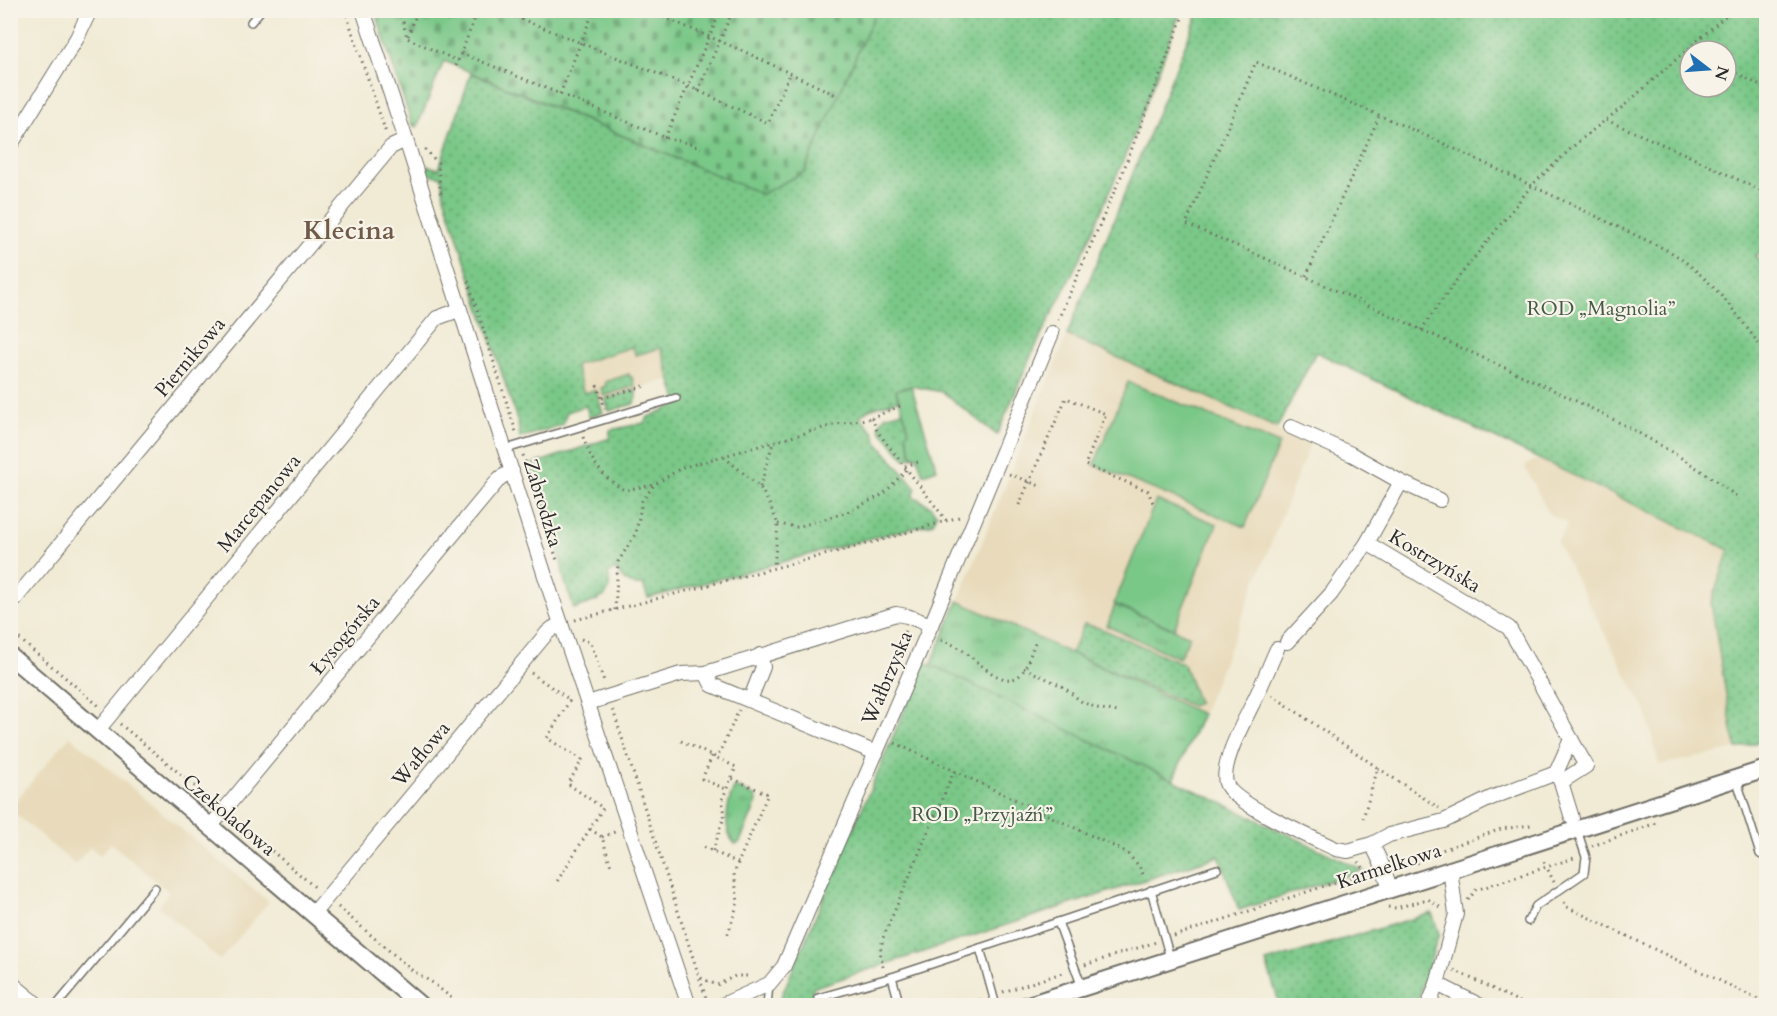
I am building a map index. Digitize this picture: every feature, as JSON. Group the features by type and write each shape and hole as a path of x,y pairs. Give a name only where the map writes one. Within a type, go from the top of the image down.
{"street":[{"path":"10,146 77,38 90,10"},
{"name":"Zabrodzka","path":"363,10 459,310 512,447 512,471 689,1005"},
{"name":"Piernikowa","path":"10,605 391,147 406,140"},
{"name":"Marcepanowa","path":"98,730 437,318 459,310"},
{"name":"Wałbrzyska","path":"769,984 784,966 876,753 934,631 1052,333"},
{"path":"1291,427 1351,454 1401,482 1440,500"},
{"name":"Łysogórska","path":"210,828 500,478 512,471"},
{"name":"Kostrzyńska","path":"1401,482 1367,543 1509,628 1586,766 1558,777"},
{"path":"1367,543 1331,594 1282,646 1233,746 1227,764 1226,783 1231,791 1250,806 1336,849 1347,851 1372,844 1389,835 1454,817 1491,798 1558,777"},
{"path":"588,703 681,674 706,673 896,614 907,616 934,631"},
{"name":"Waflowa","path":"313,914 547,633 561,624"},
{"path":"747,699 763,667 760,655"},
{"name":"Czekoladowa","path":"10,656 421,1005"},
{"path":"706,673 712,685 876,753"},
{"path":"1571,739 1558,777 1574,823"},
{"name":"Karmelkowa","path":"1025,1005 1450,869 1574,823 1767,769"},
{"path":"1372,844 1390,888"},
{"path":"1428,1005 1437,984 1456,914 1450,869"},
{"path":"10,982 39,1005"},
{"path":"714,1003 769,984"},
{"path":"1437,984 1481,1005"}],"lane":[{"path":"251,22 261,10"},
{"path":"512,447 675,398"},
{"path":"1736,778 1760,854 1767,857"},
{"path":"1528,921 1536,906 1584,873 1587,864 1584,849 1574,823"},
{"path":"820,1005 818,998 892,977 1217,869"},
{"path":"56,1005 155,888"},
{"path":"1151,890 1170,958"},
{"path":"1058,922 1082,987"},
{"path":"980,948 996,1005"},
{"path":"892,977 900,1005"},
{"path":"767,1005 769,984"}],"path":[{"path":"345,10 388,138"},
{"path":"400,10 407,38"},
{"path":"407,38 418,10"},
{"path":"456,66 478,10"},
{"path":"499,10 688,86 768,123 790,74"},
{"path":"560,94 594,10"},
{"path":"647,10 710,36 836,95"},
{"path":"667,139 721,10"},
{"path":"698,91 733,10"},
{"path":"1052,333 1122,174 1185,10"},
{"path":"1699,39 1732,10"},
{"path":"407,38 458,61"},
{"path":"461,53 667,139 700,148"},
{"path":"1421,330 1458,278 1532,185 1578,142 1678,58"},
{"path":"1736,496 1717,481 1638,432 1306,276 1186,224 1256,62 1434,139 1532,185 1548,195 1639,236 1680,258 1702,274 1731,306 1767,354"},
{"path":"1738,73 1767,89"},
{"path":"1306,276 1379,117"},
{"path":"1606,120 1767,193"},
{"path":"423,147 438,163 441,197 445,207"},
{"path":"466,273 516,426 512,447 526,459 557,561"},
{"path":"597,385 608,419"},
{"path":"602,398 645,386"},
{"path":"1019,505 1066,398 1106,414 1085,465 1148,491 1153,503"},
{"path":"615,610 618,562 636,533 642,501 654,485 681,468 837,424 872,418 900,406"},
{"path":"872,418 877,431 946,520"},
{"path":"580,427 590,456 606,479 624,490 654,485"},
{"path":"760,487 773,443"},
{"path":"724,457 760,487 778,524 774,567"},
{"path":"778,524 797,527 845,513 884,494 906,468 918,462"},
{"path":"1007,473 1040,486"},
{"path":"561,624 967,516"},
{"path":"10,631 99,706"},
{"path":"934,631 986,667 990,673 1003,679 1017,677 1024,668 1036,640"},
{"path":"579,638 591,643 693,958 714,1003"},
{"path":"520,665 570,700 547,738 582,760 568,784 603,808 556,883"},
{"path":"1024,668 1062,686 1082,702 1118,712"},
{"path":"1260,688 1454,817"},
{"path":"717,758 747,699"},
{"path":"122,726 220,808"},
{"path":"681,741 736,767 722,800 724,814 713,851"},
{"path":"894,743 1126,852 1139,866 1144,876"},
{"path":"712,756 702,779 726,789"},
{"path":"1363,818 1378,768"},
{"path":"883,965 880,952 884,938 954,771"},
{"path":"728,934 738,902 734,874 768,794 731,778"},
{"path":"228,814 413,971 460,1005"},
{"path":"1382,907 1396,908 1428,899 1443,910 1465,903 1476,890 1572,860 1584,849 1660,822"},
{"path":"1409,864 1501,829 1539,823"},
{"path":"590,829 602,837 611,866"},
{"path":"602,837 619,830"},
{"path":"704,847 738,863"},
{"path":"962,1005 1376,869"},
{"path":"1548,870 1567,907 1767,1003"},
{"path":"1463,975 1489,984 1530,1004"},
{"path":"701,978 717,985 735,976 748,976"}],"shaded area":[{"path":"1067,335 1310,444 1202,714 958,601"},
{"path":"633,347 636,355 661,347 670,379 580,408 575,365"},
{"path":"1540,460 1729,550 1711,603 1737,749 1659,765 1646,712 1557,543 1567,524 1549,514 1525,467 1533,461"},
{"path":"70,736 269,902 220,960 159,907 169,892 111,843 100,855 90,847 75,865 11,810 11,806"}],"green space":[{"path":"375,10 876,11 804,172 762,194 444,61 417,127 412,125"},
{"path":"876,11 1181,11 1132,140 1087,244 1031,356 997,435 942,392 911,386 896,390 898,400 869,409 860,416 874,433 877,442 916,488 913,496 929,505 937,514 933,523 648,598 643,585 627,582 616,569 608,574 609,583 606,595 574,609 564,579 558,545 531,465 610,438 610,430 644,423 648,417 678,404 661,348 636,355 632,347 575,365 584,393 596,390 603,413 589,417 586,406 567,412 562,425 520,438 518,423 444,196 442,177 425,173 428,166 439,169 471,73 762,194 804,172"},
{"name":"ROD „Magnolia”","path":"1199,11 1766,11 1766,248 1755,256 1766,270 1766,739 1737,749 1732,730 1711,603 1729,550 1316,352 1277,428 1067,335"},
{"path":"629,374 635,386 604,396 601,388 606,386 605,382"},
{"path":"1128,382 1279,444 1245,527 1094,465"},
{"path":"911,386 937,469 923,474 917,456 912,455 906,434 909,430 896,390"},
{"path":"636,390 637,398 633,404 609,411 605,399"},
{"path":"903,411 909,430 906,435 912,454 917,456 905,459 879,426 885,416"},
{"path":"1156,500 1217,524 1174,629 1114,604"},
{"path":"958,601 1202,714 1173,780 931,665"},
{"path":"1115,605 1190,636 1179,658 1107,626"},
{"path":"1084,624 1102,629 1184,664 1198,703 1192,706 1071,653"},
{"name":"ROD „Przyjaźń”","path":"925,662 1363,870 1239,910 1219,856 812,988 816,1005 777,1006"},
{"path":"734,788 739,788 756,797 757,802 740,842 735,844 727,825 729,801"},
{"path":"1432,913 1439,934 1416,1005 1280,1005 1266,962"}],"district":[{"name":"Klecina","path":"349,230"}]}
